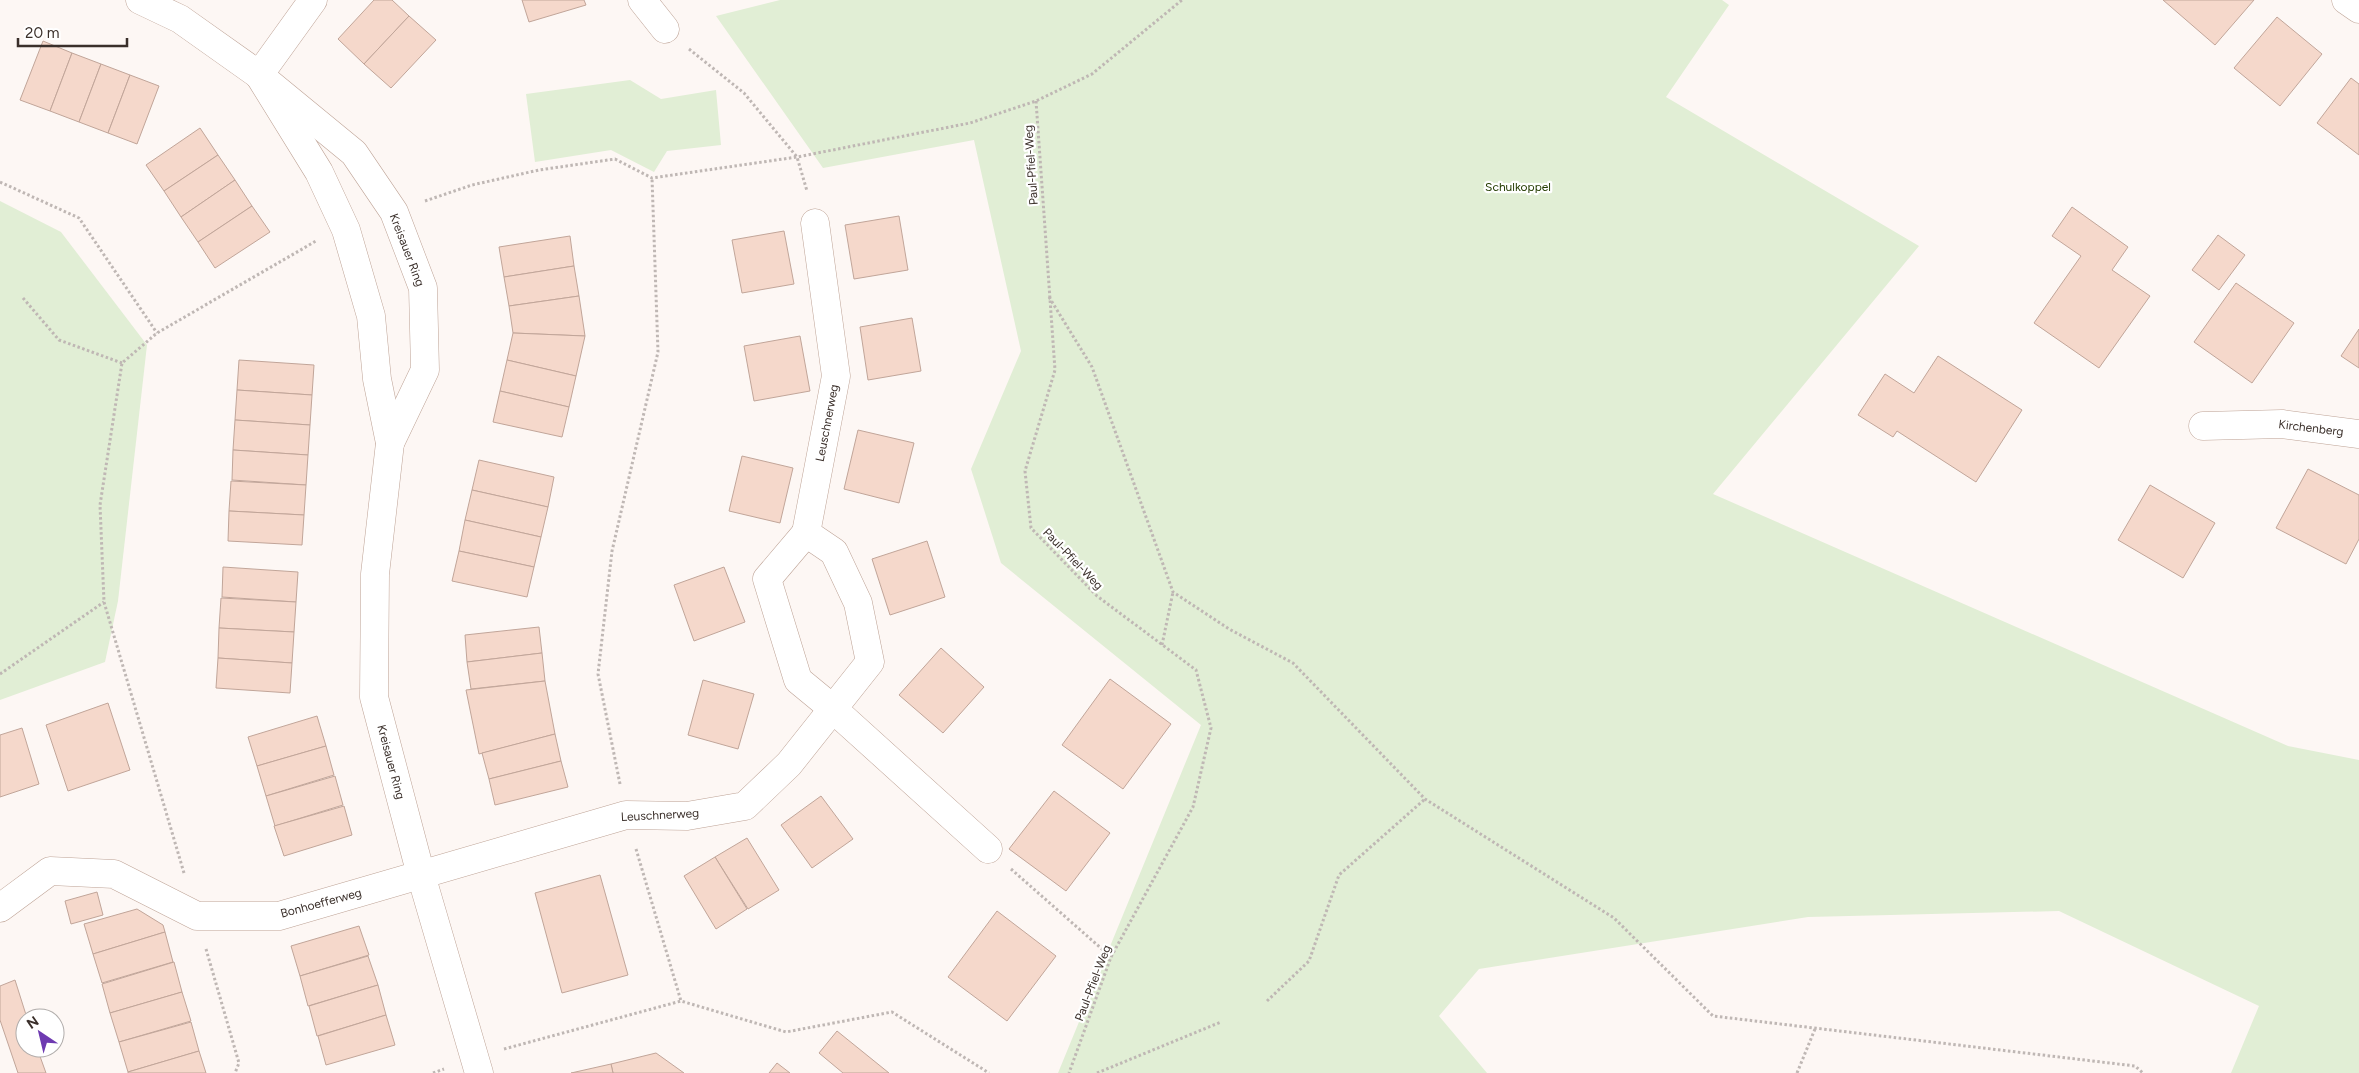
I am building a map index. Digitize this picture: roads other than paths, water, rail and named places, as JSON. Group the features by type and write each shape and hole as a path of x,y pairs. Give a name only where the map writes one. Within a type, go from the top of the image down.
{"street":[{"name":"Kreisauer Ring","path":"140,0 180,19 259,74 354,153 394,212 423,288 425,370 390,443"},
{"path":"259,74 313,0"},
{"path":"642,0 665,29"},
{"path":"2346,0 2359,9"},
{"name":"Kreisauer Ring","path":"259,74 319,172 346,230 371,316 377,379 390,443 374,574 374,696 476,1065"},
{"name":"Leuschnerweg","path":"815,223 836,376 806,532 767,579 798,680 832,708 988,849"},
{"name":"Kirchenberg","path":"2203,426 2282,424 2359,434"},
{"name":"Leuschnerweg","path":"422,875 626,814 687,816 745,806 789,764 870,662 858,603 834,552 806,532"},
{"name":"Bonhoefferweg","path":"0,908 50,871 114,874 197,916 279,916 422,875"}],"park label":[{"name":"Schulkoppel","path":"1518,187"}]}
